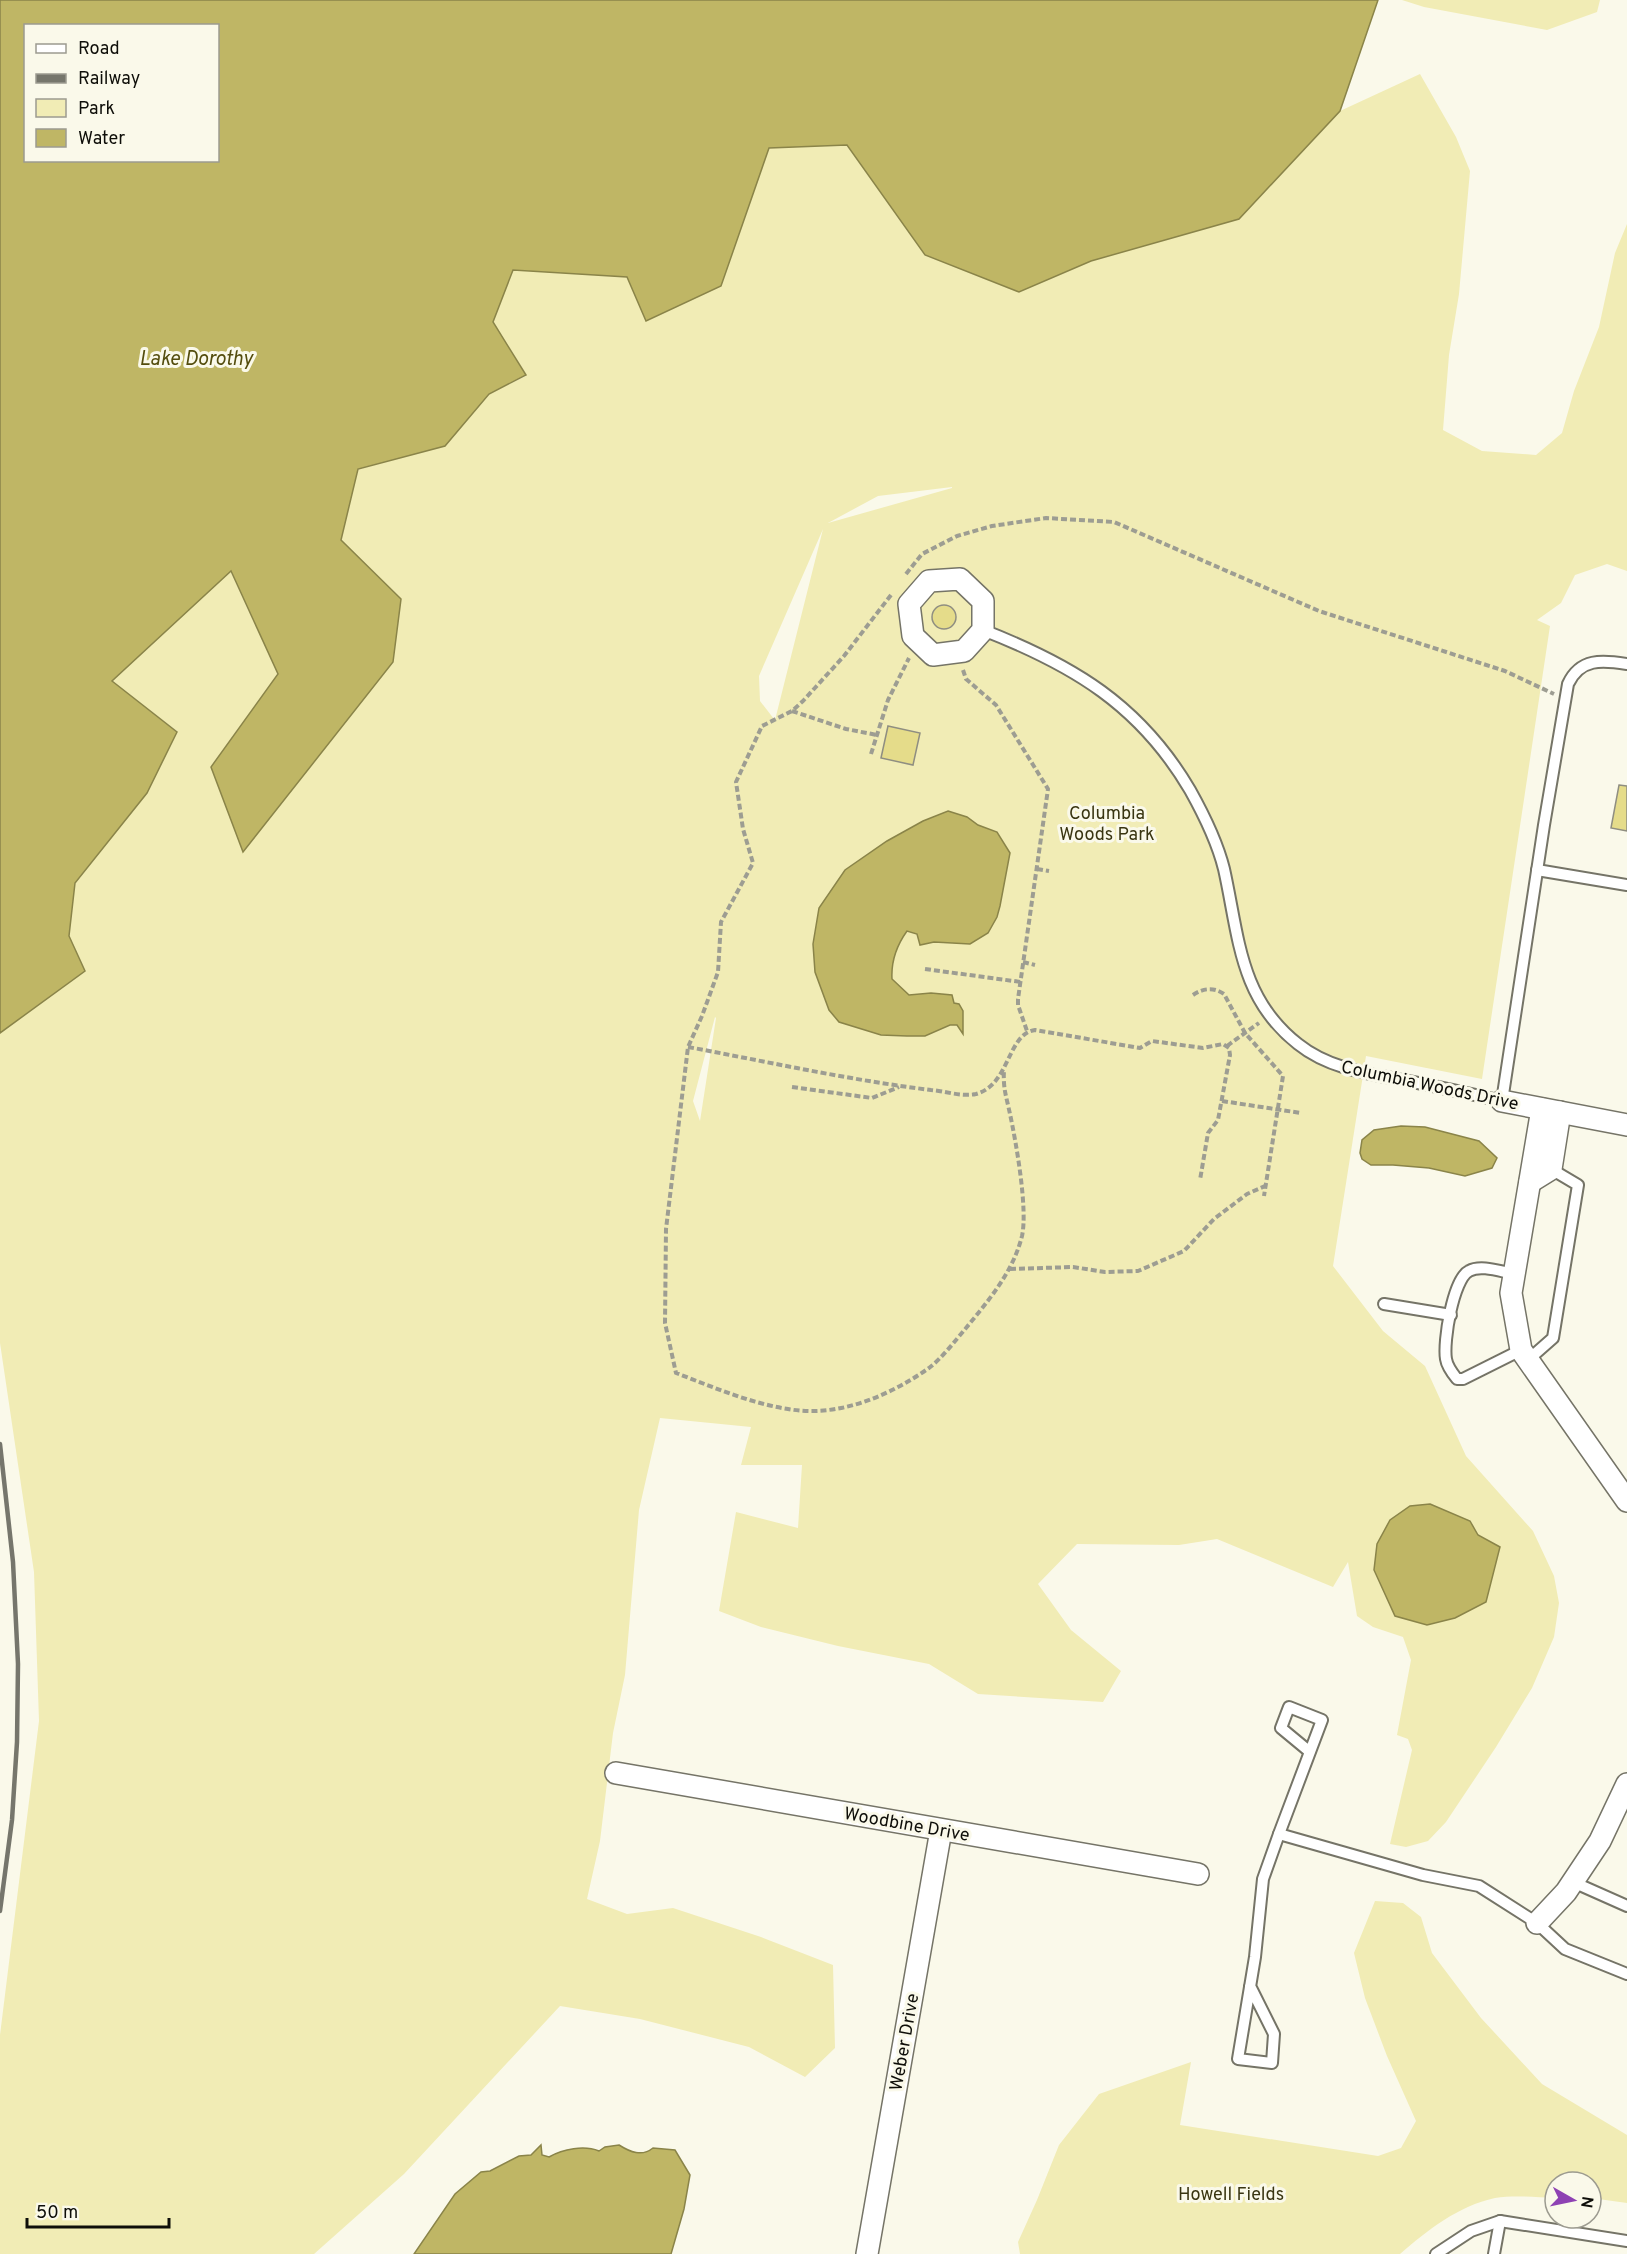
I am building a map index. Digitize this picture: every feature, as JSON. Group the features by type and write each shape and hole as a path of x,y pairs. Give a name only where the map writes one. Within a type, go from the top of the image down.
{"street":[{"path":"960,579 983,601 983,630 964,651 933,655 913,636 909,604 929,581 960,579"},
{"name":"Columbia Woods Drive","path":"1502,1101 1627,1125"},
{"path":"1530,1182 1551,1169 1551,1111"},
{"name":"Columbia Woods Drive","path":"1551,1111 1530,1182 1511,1293 1525,1355 1627,1501"},
{"name":"Woodbine Drive","path":"616,1773 1198,1874"},
{"path":"1538,1923 1573,1882 1600,1841 1627,1784"},
{"name":"Weber Drive","path":"867,2254 941,1830"}],"lane":[{"name":"Columbia Woods Drive","path":"983,630 1027,647 1083,677 1122,707 1162,747 1198,805 1211,831 1224,870 1231,914 1248,978 1269,1015 1298,1045 1335,1065 1502,1101"},
{"path":"1502,1101 1568,684 1580,666 1593,663 1627,664"},
{"path":"1537,870 1627,885"},
{"path":"1515,1274 1479,1268 1470,1270 1457,1284 1446,1360 1457,1380 1525,1355 1553,1338 1578,1185 1551,1169"},
{"path":"1384,1304 1451,1315"},
{"path":"1250,1986 1274,2034 1272,2063 1238,2059 1250,1986 1255,1957 1263,1879 1310,1752"},
{"path":"1279,1834 1423,1875 1479,1886 1538,1923 1565,1949 1627,1974"},
{"path":"1573,1882 1627,1906"},
{"path":"1494,2254 1500,2221"},
{"path":"1436,2254 1472,2231 1500,2221 1627,2241"}],"path":[{"path":"902,580 922,554 957,536 1047,518 1114,522 1319,611 1505,671 1565,699"},
{"path":"896,588 844,656 792,711 762,726 736,782 743,829 753,863 721,922 718,972 688,1047 666,1240 665,1323 676,1372 736,1396 789,1409 813,1411 854,1406 887,1392 930,1367 988,1302 1010,1269 1022,1234 1022,1197 1010,1114 1003,1088 1004,1070"},
{"path":"871,754 888,700 909,657 921,644"},
{"path":"956,652 966,679 996,705 1048,789 1018,1005 1028,1031"},
{"path":"792,711 846,729 877,735"},
{"path":"1037,869 1049,871"},
{"path":"1023,962 1035,964"},
{"path":"925,969 1021,982"},
{"path":"1193,995 1201,990 1212,989 1224,994 1245,1033 1283,1076 1263,1196"},
{"path":"1227,1046 1269,1015"},
{"path":"688,1047 904,1087 974,1094 991,1086 1004,1070 1018,1041 1028,1031 1035,1030 1140,1048 1152,1041 1203,1048 1223,1044 1227,1046"},
{"path":"1200,1180 1208,1132 1218,1120 1222,1101 1230,1055 1227,1046"},
{"path":"792,1087 872,1098 895,1088 904,1087"},
{"path":"1222,1101 1301,1113"},
{"path":"1010,1269 1073,1268 1105,1272 1138,1271 1184,1251 1222,1213 1247,1194 1265,1186"}],"green space":[{"path":"1402,0 1600,0 1597,12 1547,30 1424,7"},
{"name":"Columbia Woods Park","path":"1420,74 1456,137 1470,171 1459,294 1449,355 1443,430 1482,451 1536,455 1562,433 1574,391 1599,327 1615,253 1627,224 1627,571 1607,564 1575,575 1561,603 1537,620 1550,626 1482,1079 1366,1056 1333,1266 1383,1331 1425,1366 1466,1456 1533,1531 1554,1576 1559,1603 1554,1637 1532,1688 1496,1747 1446,1822 1428,1841 1406,1847 1390,1844 1412,1750 1408,1739 1397,1735 1411,1660 1403,1637 1373,1627 1357,1616 1348,1562 1333,1587 1217,1539 1179,1545 1077,1544 1038,1584 1071,1630 1121,1671 1103,1702 978,1694 929,1664 838,1646 761,1627 719,1611 736,1512 798,1528 802,1465 741,1465 751,1427 660,1418 639,1510 625,1675 613,1733 600,1841 587,1899 627,1914 673,1908 761,1937 833,1965 835,2048 805,2077 749,2047 640,2019 560,2006 404,2174 314,2254 0,2254 0,2035 39,1721 34,1572 0,1343 0,1033 85,971 69,936 75,883 147,793 177,731 111,681 230,570 278,674 211,767 401,599 341,540 358,469 445,446 489,394 526,376 493,322 513,270 627,277 646,320 721,286 769,148 847,145 925,255 1019,292 1091,261 1239,219 1340,111","holes":["952,488 828,523 878,496","823,529 775,720 760,701 759,676","715,1017 700,1121 693,1101"]},
{"name":"Howell Fields","path":"1375,1901 1403,1903 1421,1917 1432,1953 1481,2018 1542,2084 1627,2135 1627,2203 1603,2200 1603,2170 1543,2170 1543,2197 1495,2198 1468,2207 1444,2220 1400,2254 1020,2254 1018,2242 1059,2145 1099,2094 1191,2062 1180,2125 1378,2156 1401,2148 1416,2121 1387,2056 1365,1998 1354,1953"}],"water":[{"name":"Lake Dorothy","path":"0,0 1378,0 1340,111 1239,219 1091,261 1019,292 925,255 847,145 769,148 721,286 646,321 627,277 513,270 493,322 526,375 489,394 445,446 358,469 341,540 401,599 393,662 243,852 211,767 278,674 231,571 112,681 177,732 147,793 75,883 69,936 85,971 0,1033"},
{"path":"948,811 967,817 978,825 997,832 1010,853 997,917 988,933 970,944 934,942 920,945 917,934 907,931 895,954 892,979 909,995 931,993 952,995 954,1003 959,1004 963,1011 963,1034 957,1025 950,1025 925,1036 881,1035 839,1022 829,1010 815,972 813,944 819,908 845,870 887,841 923,821"},
{"path":"1401,1126 1425,1127 1479,1141 1497,1158 1492,1168 1465,1176 1429,1168 1371,1165 1362,1159 1360,1153 1362,1140 1374,1130"},
{"path":"1430,1504 1470,1521 1478,1535 1500,1547 1486,1602 1455,1618 1427,1625 1395,1616 1374,1570 1377,1544 1390,1520 1410,1506"},
{"path":"541,2145 542,2155 549,2157 574,2149 587,2148 599,2151 605,2147 619,2145 636,2152 645,2152 653,2148 675,2150 690,2175 684,2209 671,2254 414,2254 455,2194 481,2172 490,2171 519,2156 531,2155"}],"building":[{"path":"944,605 953,608 956,617 953,626 944,629 935,626 932,617 935,608"},
{"path":"888,726 920,733 913,765 881,758"},
{"path":"1619,785 1627,786 1627,831 1611,828"}],"railway":[{"path":"0,1444 13,1562 18,1664 17,1742 12,1820 0,1911"}]}
